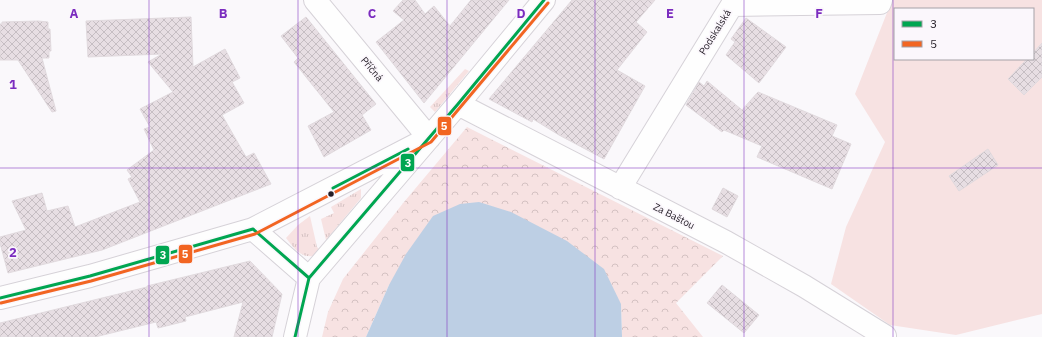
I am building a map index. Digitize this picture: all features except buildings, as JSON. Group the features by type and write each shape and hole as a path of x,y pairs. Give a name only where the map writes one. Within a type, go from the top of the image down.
{"street":[{"name":"Příčná","path":"315,0 429,138"},
{"path":"295,337 310,278 544,0"},
{"name":"Podskalská","path":"620,188 732,5 880,3 881,0"},
{"name":"Za Baštou","path":"458,104 732,246 804,286 885,336"},
{"path":"0,298 90,276 253,229 429,138"},
{"path":"253,229 310,278"}],"green space":[{"path":"892,0 1042,0 1042,314 956,335 890,325 831,284 846,227 885,142 855,94"},
{"path":"465,69 469,71 435,112 430,107"},
{"path":"467,127 723,256 676,303 703,337 622,337 621,304 389,285 366,337 322,337 328,312 343,279 404,202"},
{"path":"361,189 361,198 326,240 321,219 334,213 331,207"},
{"path":"310,216 317,247 319,249 313,256 301,254 286,238 298,225"}],"water":[{"path":"479,202 511,212 567,241 604,269 621,304 622,337 366,337 389,285 406,254 433,216 460,204"}],"transit line":[{"name":"3","path":"295,337 309,278 458,104 544,0"},
{"name":"5","path":"1,303 91,281 255,234 431,142 548,3"},
{"name":"3","path":"333,188 408,149"},
{"name":"3","path":"0,298 90,276 253,229 309,278"}]}
